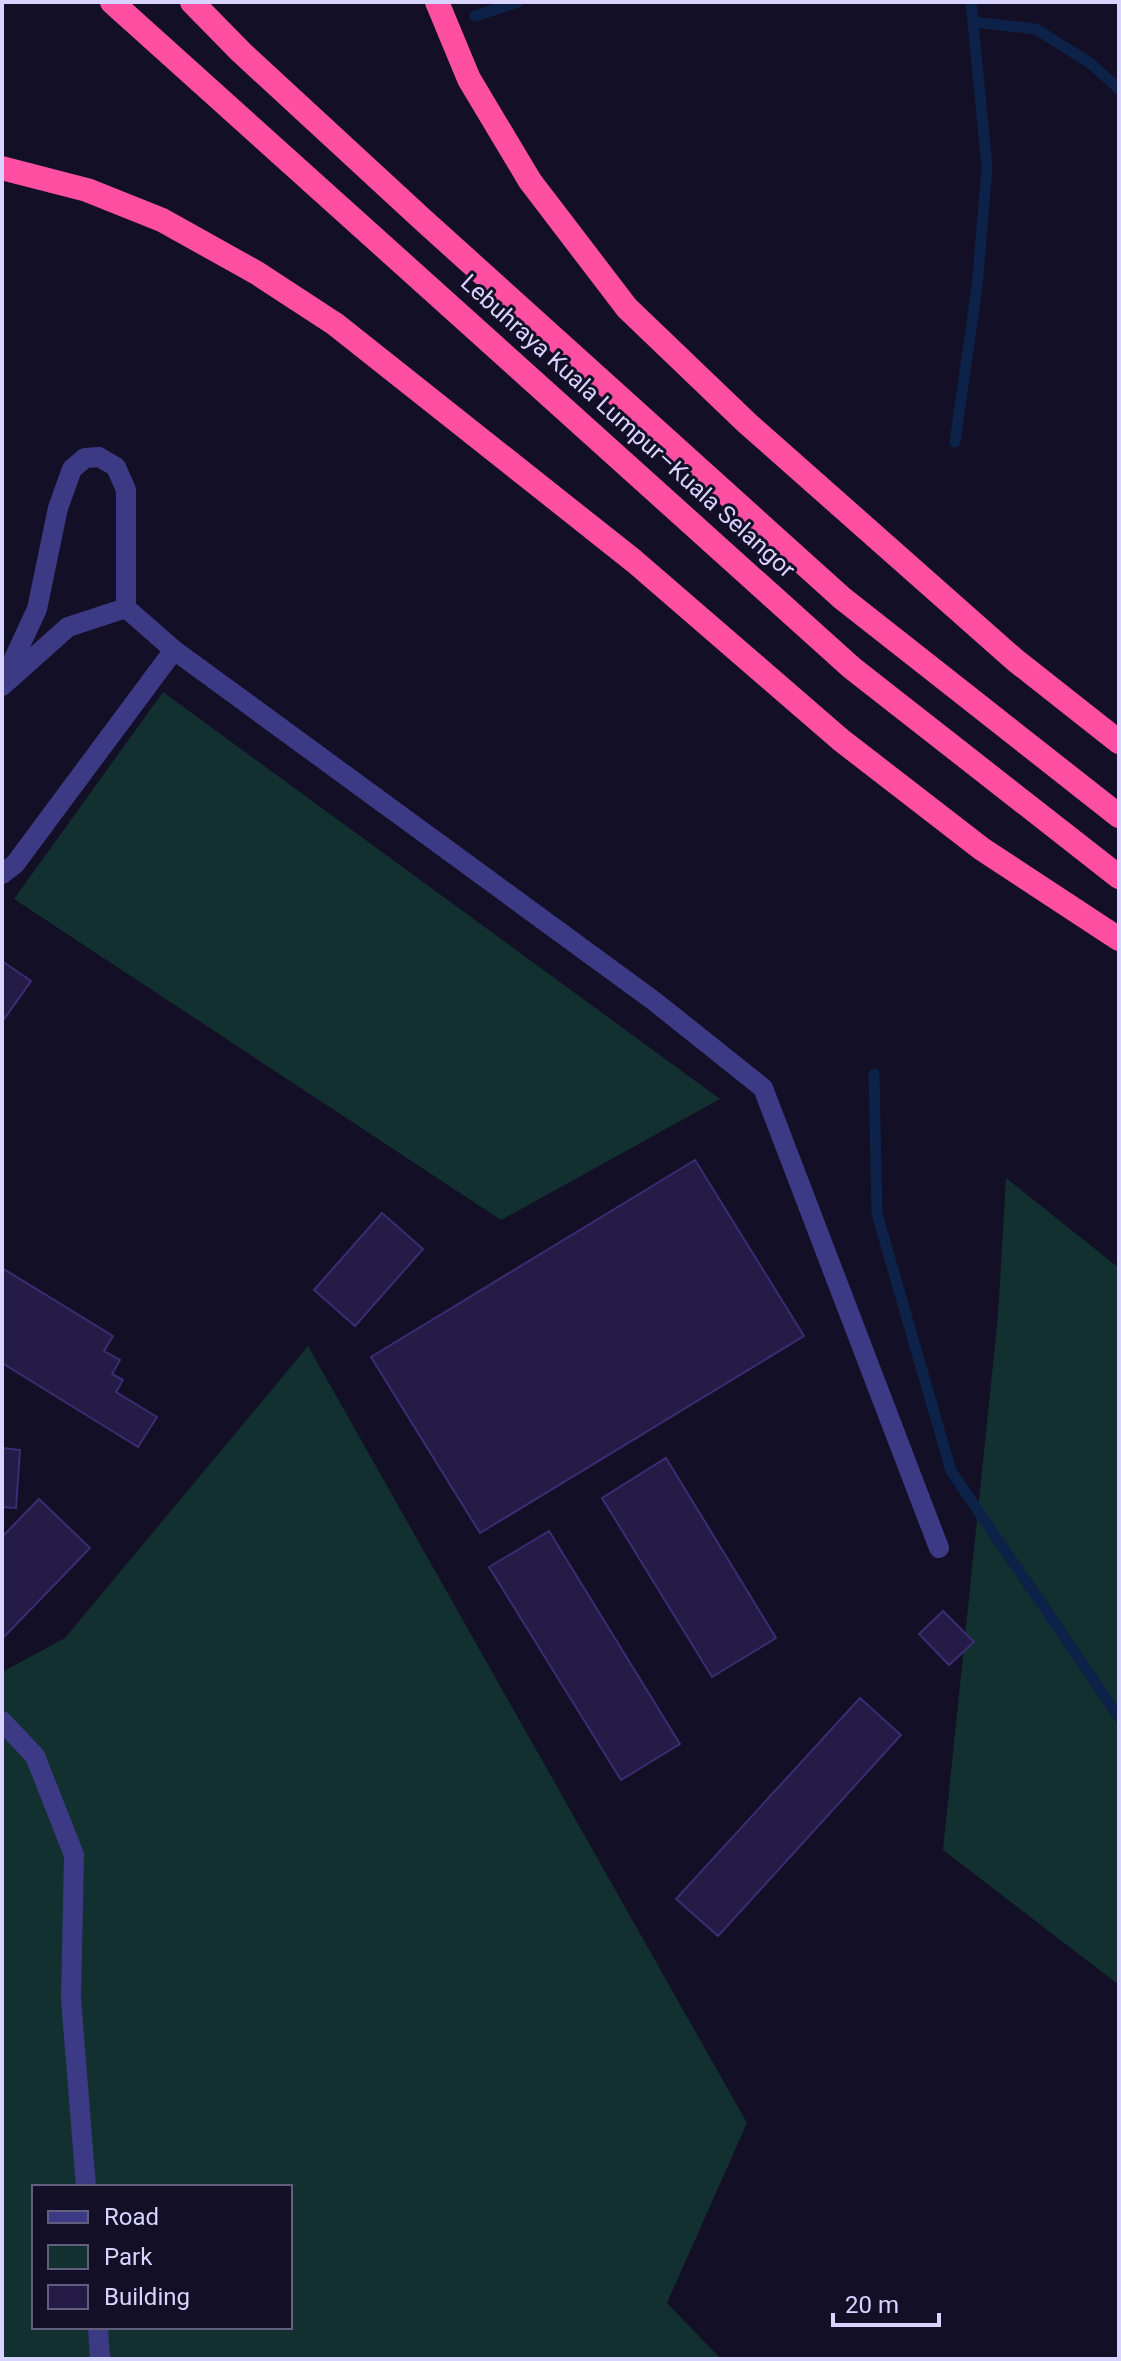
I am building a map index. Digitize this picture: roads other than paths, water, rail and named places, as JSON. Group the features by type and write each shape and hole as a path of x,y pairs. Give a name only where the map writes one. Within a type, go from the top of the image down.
{"highway":[{"name":"Lebuhraya Kuala Lumpur–Kuala Selangor","path":"112,2 852,668 1119,877"},
{"name":"Lebuhraya Kuala Lumpur–Kuala Selangor","path":"192,2 241,52 422,219 842,598 1119,816"},
{"path":"437,2 469,79 530,181 627,308 747,423 956,609 1119,742"},
{"path":"2,168 87,190 162,220 257,273 335,324 634,561 841,740 982,849 1119,939"}],"lane":[{"path":"2,685 37,609 58,508 72,469 85,458 99,457 116,467 126,490 126,608 174,650 654,1001 763,1088 939,1548"},
{"path":"2,685 68,627 126,608"},
{"path":"2,874 15,864 174,650"},
{"path":"2,1721 35,1756 74,1855 71,1999 86,2185"},
{"path":"98,2329 100,2359"}],"waterway":[{"path":"475,16 518,2"},
{"path":"955,442 977,287 987,167 971,2"},
{"path":"973,22 1036,29 1090,63 1119,89"},
{"path":"874,1074 877,1214 951,1471 1119,1717"}]}
